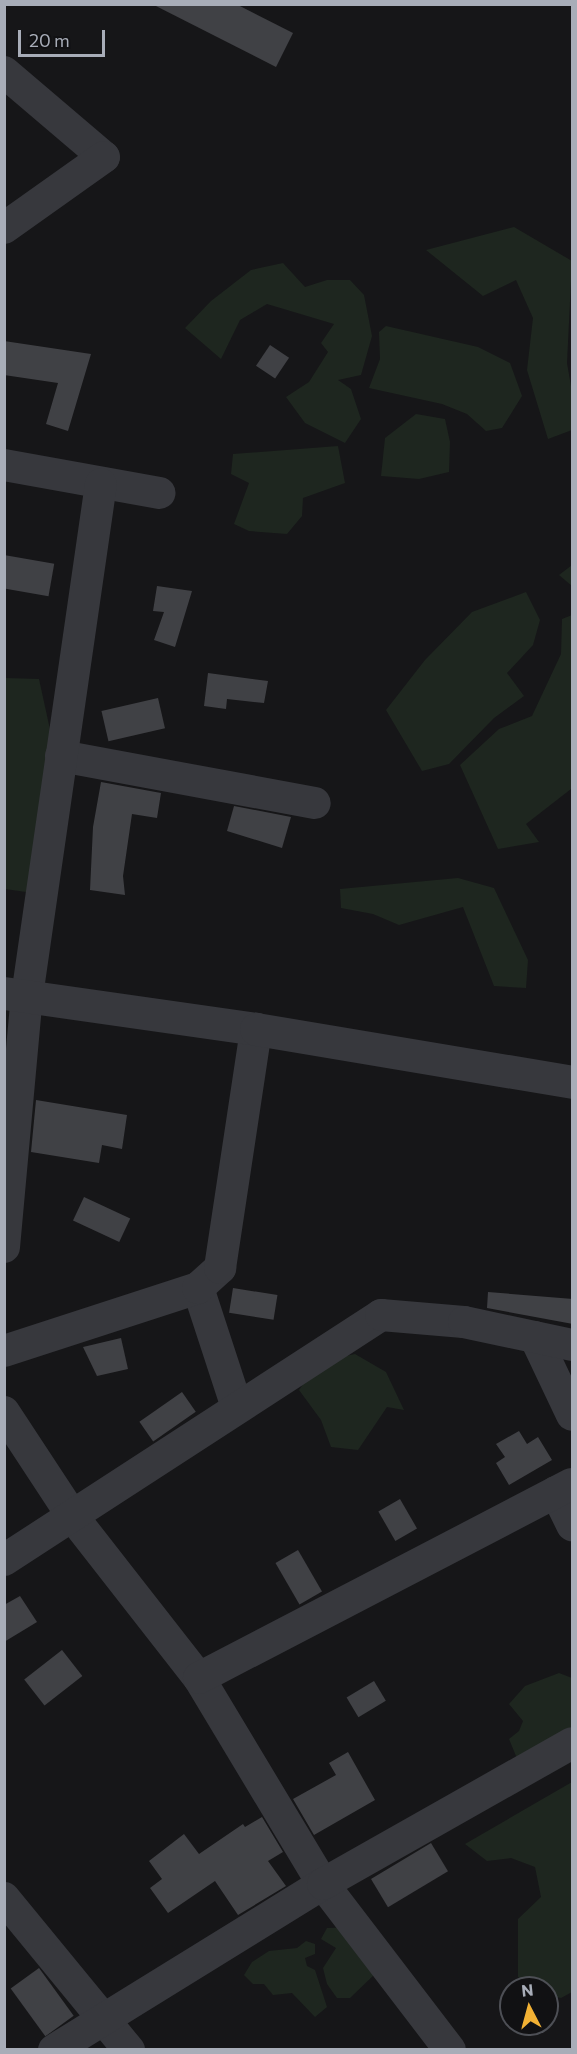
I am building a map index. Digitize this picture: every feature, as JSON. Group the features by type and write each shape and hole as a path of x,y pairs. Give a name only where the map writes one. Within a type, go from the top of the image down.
{"street":[{"path":"4,72 104,157 4,228"},
{"path":"4,465 159,493"},
{"path":"4,1247 16,994 61,756 101,484"},
{"path":"61,756 315,803"},
{"path":"16,994 256,1029 573,1082"},
{"path":"4,1351 198,1288 220,1269 256,1029"},
{"path":"198,1288 237,1407"},
{"path":"4,1560 73,1517 237,1407 381,1316 464,1322 573,1345"},
{"path":"535,1337 573,1415"},
{"path":"4,1412 73,1517 199,1678 323,1884 450,2049"},
{"path":"199,1678 564,1488 573,1525"},
{"path":"54,2049 104,2016 323,1884 573,1743"},
{"path":"4,1898 129,2049"}],"shaded area":[{"path":"514,227 572,261 567,363 572,392 572,430 548,439 527,370 533,318 516,280 483,296 426,250"},
{"path":"283,263 305,287 327,280 350,280 364,295 372,336 361,375 338,380 351,389 361,419 345,443 305,423 286,397 309,382 328,352 321,343 334,324 267,304 240,320 221,359 185,328 211,301 251,270"},
{"path":"386,326 478,347 510,363 522,396 502,428 486,431 467,414 442,404 369,388 380,359 379,332"},
{"path":"416,414 445,419 450,442 449,472 419,479 381,476 385,438"},
{"path":"338,446 345,483 303,498 302,516 287,534 249,531 234,524 249,483 231,474 233,454"},
{"path":"572,565 572,586 559,575"},
{"path":"526,592 540,620 533,645 507,673 524,696 494,718 449,764 422,771 386,710 425,660 472,612"},
{"path":"572,615 571,789 526,824 539,842 498,849 460,765 499,729 532,716 561,654 562,619"},
{"path":"5,678 39,679 56,757 33,893 5,889"},
{"path":"458,878 494,888 528,960 526,988 494,986 463,907 399,925 373,914 341,908 340,889"},
{"path":"355,1354 386,1372 404,1410 387,1407 358,1450 331,1447 321,1420 299,1390 318,1362"},
{"path":"559,1673 572,1678 572,1759 548,1775 525,1778 509,1739 519,1731 523,1721 509,1704 525,1686"},
{"path":"572,1782 572,1992 559,1998 559,1976 518,1976 518,1919 541,1897 535,1867 511,1858 487,1861 465,1844"},
{"path":"355,1927 376,1973 350,1998 337,1998 327,1984 323,1968 336,1948 321,1939 327,1928"},
{"path":"306,1941 315,1944 315,1954 305,1958 307,1966 315,1970 327,2007 315,2017 292,1993 273,1995 264,1984 253,1984 244,1975 252,1962 269,1951 297,1948"}],"building":[{"path":"152,4 236,4 293,33 276,67"},
{"path":"4,341 91,354 68,431 46,424 58,383 4,375"},
{"path":"270,345 289,358 275,379 256,366"},
{"path":"4,555 54,564 48,596 4,589"},
{"path":"157,586 192,591 175,647 154,640 164,612 153,611"},
{"path":"208,673 268,681 264,703 227,699 226,709 204,706"},
{"path":"158,698 165,728 108,741 101,711"},
{"path":"101,782 161,793 157,818 132,814 123,876 125,895 90,890 93,827"},
{"path":"234,806 291,817 282,848 227,831"},
{"path":"36,1100 127,1115 122,1149 102,1145 99,1163 31,1152"},
{"path":"84,1197 130,1219 119,1242 73,1221"},
{"path":"233,1288 277,1295 274,1320 229,1313"},
{"path":"488,1292 573,1299 573,1324 487,1308"},
{"path":"121,1338 128,1369 97,1376 83,1347"},
{"path":"182,1392 196,1412 153,1441 139,1422"},
{"path":"519,1431 527,1444 538,1437 552,1460 509,1485 496,1463 505,1457 496,1444"},
{"path":"400,1499 417,1528 395,1541 378,1512"},
{"path":"298,1550 322,1592 299,1605 275,1563"},
{"path":"20,1596 37,1622 4,1642 4,1605"},
{"path":"62,1650 82,1676 44,1706 24,1680"},
{"path":"374,1681 386,1701 358,1717 347,1697"},
{"path":"348,1752 375,1800 314,1835 293,1799 336,1775 329,1763"},
{"path":"262,1817 283,1852 268,1861 286,1886 238,1915 215,1881 168,1913 150,1888 162,1879 149,1861 184,1834 199,1854 243,1824 245,1827"},
{"path":"431,1843 448,1871 388,1907 371,1879"},
{"path":"39,1968 74,2016 45,2036 11,1989"}]}
